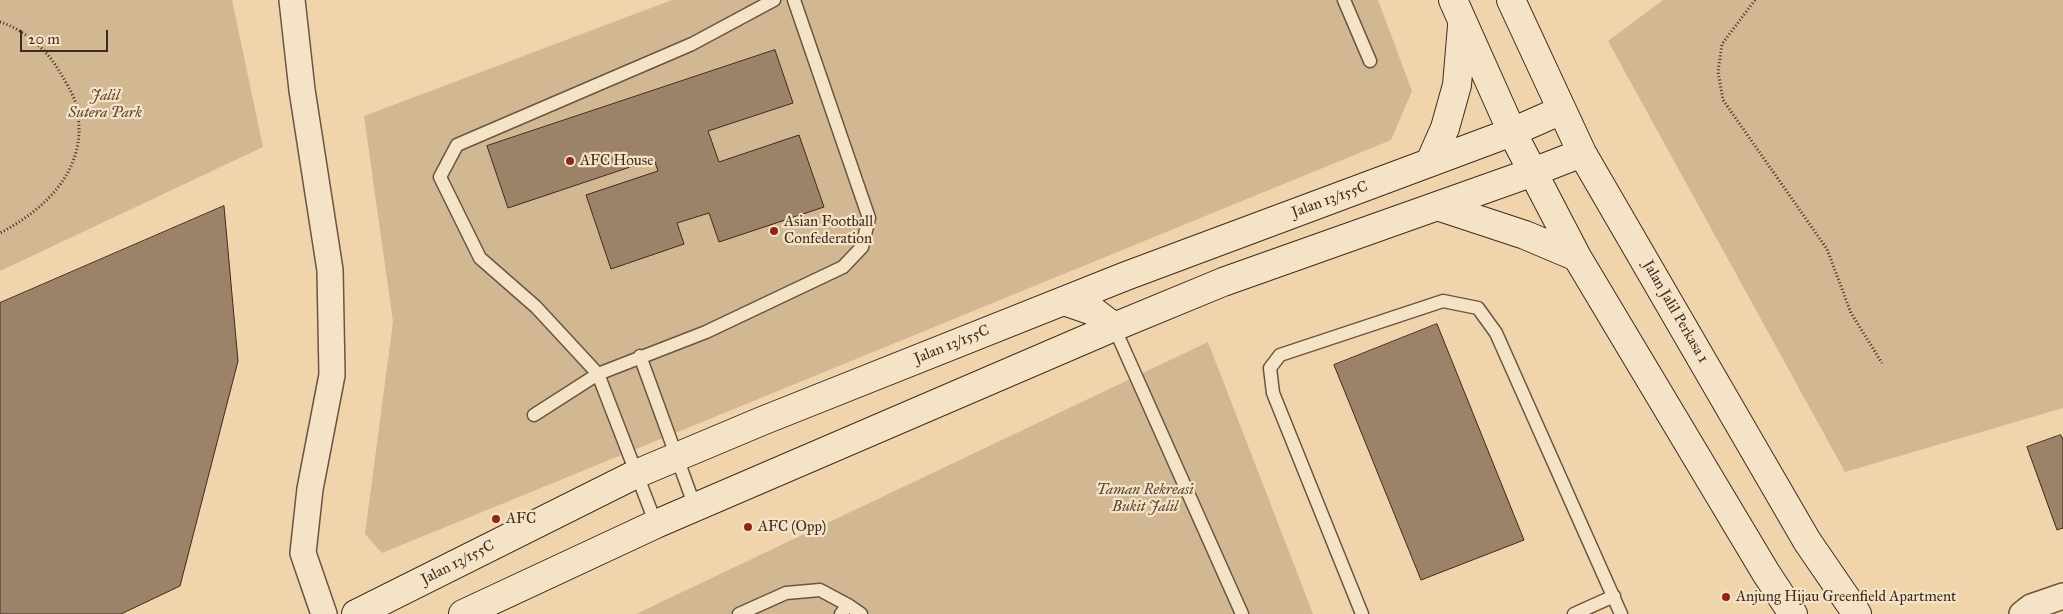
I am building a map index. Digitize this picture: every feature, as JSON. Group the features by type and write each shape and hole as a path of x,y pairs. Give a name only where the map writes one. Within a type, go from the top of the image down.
{"main road":[{"name":"Jalan Jalil Perkasa 1","path":"1511,0 1582,153 1807,540 1857,614"},
{"path":"1457,11 1512,132 1576,257 1766,573 1793,614"},
{"path":"1430,162 1445,128 1457,85 1457,11"},
{"name":"Jalan 13/155C","path":"356,614 636,474 762,421 1126,276 1512,132 1562,110"},
{"path":"463,614 695,506 1222,282 1582,153"},
{"path":"1437,206 1525,235 1576,257"},
{"path":"1114,327 1117,300 1126,276"},
{"path":"1064,301 1093,311 1114,327"}],"street":[{"path":"292,0 302,90 330,270 332,375 310,489 303,553 324,614"},
{"path":"2022,614 2031,607 2063,596"}],"lane":[{"path":"656,524 598,374 536,307 480,258 440,177 457,145 692,44 774,0"},
{"path":"534,415 598,374 640,356 706,332 843,267 862,247 870,218 794,0"},
{"path":"1344,0 1370,61"},
{"path":"1362,614 1273,393 1270,368 1280,356 1443,301 1478,308 1496,333 1621,614"},
{"path":"1114,327 1242,614"},
{"path":"640,356 695,506"},
{"path":"739,614 786,594 820,590 844,610 860,614"},
{"path":"1574,614 1614,596"}],"path":[{"path":"1755,0 1722,44 1718,72 1723,100 1827,249 1851,313 1882,363"},
{"path":"0,22 7,24 30,38 53,61 66,82 78,108 79,141 68,176 37,210 0,233"}],"green space":[{"name":"Jalil Sutera Park","path":"0,0 232,0 263,147 0,271"},
{"name":"Asian Football Confederation","path":"672,0 1378,0 1412,91 1391,140 382,553 365,534 393,322 364,116"},
{"path":"1663,0 2063,0 2063,408 1845,472 1608,41"},
{"name":"Taman Rekreasi Bukit Jalil","path":"1208,342 1313,614 636,614"}],"building":[{"name":"AFC House","path":"775,50 793,103 708,131 719,162 799,135 824,207 719,242 709,213 677,223 684,244 611,269 586,195 658,171 654,159 508,208 487,146"},
{"path":"224,206 238,361 180,586 121,614 0,614 0,303"},
{"path":"1437,324 1524,540 1421,580 1334,365"},
{"path":"2061,435 2063,440 2063,528 2057,530 2027,447"}],"place":[{"name":"AFC House","path":"570,161"},
{"name":"Asian Football Confederation","path":"774,231"},
{"name":"AFC","path":"496,519"},
{"name":"AFC (Opp)","path":"748,527"},
{"name":"Anjung Hijau Greenfield Apartment","path":"1726,597"}]}
